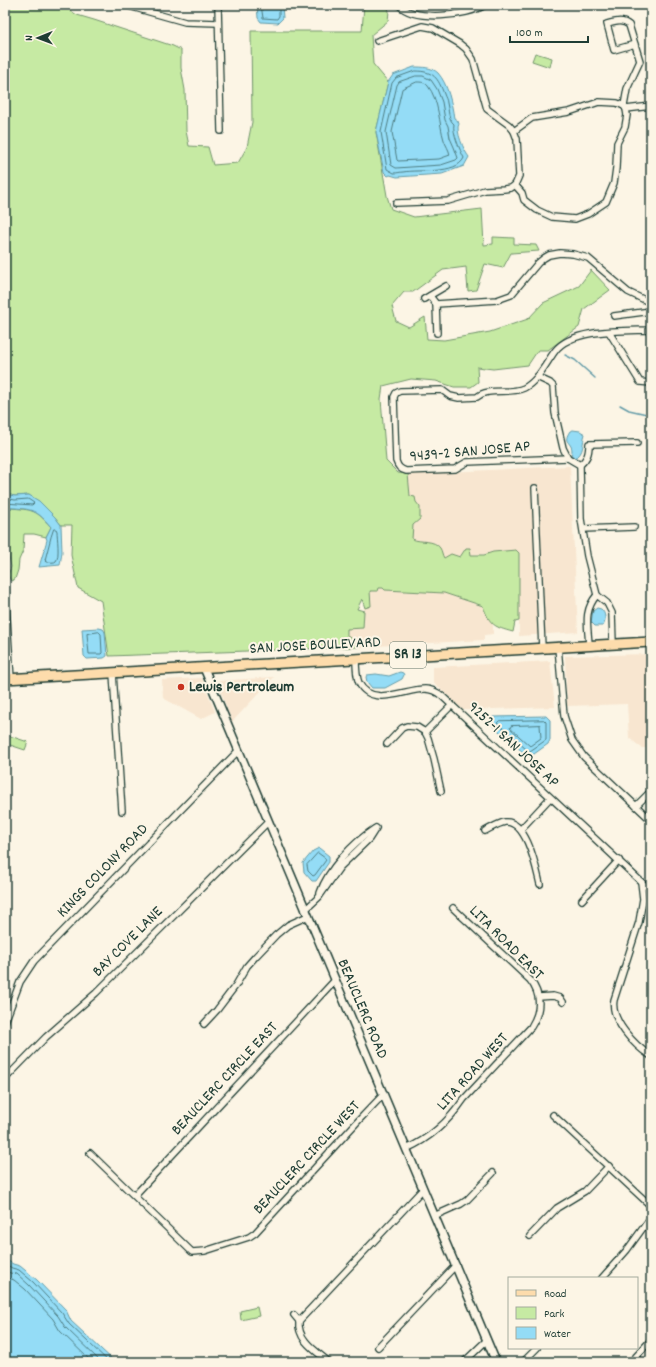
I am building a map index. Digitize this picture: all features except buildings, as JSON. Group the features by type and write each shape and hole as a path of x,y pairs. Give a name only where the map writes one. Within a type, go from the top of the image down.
{"main road":[{"name":"SAN JOSE BOULEVARD","path":"8,679 651,642"}],"street":[{"path":"125,5 185,22 218,23"},
{"path":"148,12 150,5"},
{"path":"218,5 221,131"},
{"path":"399,5 408,11 424,15 438,16 468,12 485,5"},
{"path":"422,26 424,15"},
{"path":"515,185 522,193 524,200 537,210 552,217 575,219 588,214 606,202 614,183 617,143 625,127 627,115 625,107 627,89 640,61 635,44 629,24 620,21 606,24 614,50 635,44"},
{"path":"377,41 422,26 433,28 466,49 476,66 487,109 509,125 518,139 519,176 515,185 504,190 485,190 448,201 396,203"},
{"path":"514,131 532,118 569,112 599,102 608,102 625,107 651,106"},
{"path":"436,304 498,300 511,295 538,263 549,255 560,253 581,255 588,258 628,292 651,303"},
{"path":"424,299 446,286"},
{"path":"430,296 436,304 436,333"},
{"path":"614,316 651,311"},
{"name":"9439-2 SAN JOSE AP","path":"568,458 467,462 455,469 406,471 397,466 396,461 393,402 396,393 400,391 442,390 450,396 459,398 477,397 482,393 520,390 526,387 537,377 561,344 573,338 609,332 651,330"},
{"path":"609,332 640,382 651,382"},
{"path":"537,377 553,386 557,427 563,448 568,458 580,465"},
{"path":"613,644 612,613 607,603 596,595 588,562 583,528 580,465 588,455 589,444 637,443"},
{"path":"535,488 542,648"},
{"path":"583,528 634,526"},
{"path":"5,588 8,679"},
{"path":"589,645 587,614 588,608 596,595"},
{"path":"558,647 564,716 572,740 584,757 651,820"},
{"name":"9252-1 SAN JOSE AP","path":"356,658 359,682 368,693 379,696 420,690 431,690 437,692 651,891"},
{"name":"BEAUCLERC ROAD","path":"204,668 496,1362"},
{"path":"113,673 122,810"},
{"path":"424,732 452,705"},
{"path":"387,744 402,728 407,726 417,727 424,732 428,738 434,758 441,791"},
{"name":"KINGS COLONY ROAD","path":"5,1022 20,982 34,961 238,750"},
{"path":"636,806 651,791"},
{"path":"521,829 550,798"},
{"name":"BAY COVE LANE","path":"5,1079 46,1037 96,993 268,822"},
{"path":"485,831 506,822 512,823 521,829 533,858 540,884"},
{"path":"204,1024 236,985 254,957 276,935 306,913 346,858 366,835 376,828 369,839 346,858"},
{"path":"582,900 619,860"},
{"path":"642,882 643,899 639,922 614,1000 613,1009 615,1017 634,1041 641,1049 651,1056"},
{"name":"LITA ROAD EAST","path":"453,908 530,980 539,997"},
{"name":"BEAUCLERC CIRCLE EAST","path":"135,1195 335,980"},
{"path":"539,997 553,996 560,998 562,1002"},
{"name":"LITA ROAD WEST","path":"406,1149 421,1142 438,1128 531,1027 538,1014 539,997"},
{"name":"BEAUCLERC CIRCLE WEST","path":"135,1195 192,1252 205,1250 249,1236 255,1233 383,1095"},
{"path":"553,1115 651,1206"},
{"path":"90,1153 135,1195"},
{"path":"530,1236 557,1208 585,1191 609,1166"},
{"path":"434,1216 467,1200 492,1173"},
{"path":"329,1362 302,1337 298,1328 299,1321 423,1189"},
{"path":"603,1277 627,1250 651,1217"},
{"path":"378,1347 456,1265"},
{"path":"294,1315 299,1321"},
{"path":"464,1362 487,1340"},
{"path":"631,1362 651,1340"},
{"path":"523,1362 536,1349"}],"shaded area":[{"path":"570,466 578,632 519,636 519,553 444,558 412,539 408,474"},
{"path":"378,588 384,588 385,590 444,593 483,606 489,619 493,623 493,634 484,635 484,640 358,647 358,642 352,643 347,636 347,629 363,628 364,608 370,591"},
{"path":"651,654 651,748 642,748 629,738 627,704 567,706 565,656"},
{"path":"550,661 555,707 463,710 433,682 433,667"},
{"path":"274,677 232,722 217,681"},
{"path":"202,678 215,712 201,719 163,698 162,680"}],"green space":[{"path":"5,5 62,5 77,15 173,46 181,50 181,68 185,90 186,131 189,146 208,147 213,165 238,163 247,147 252,122 251,31 362,31 364,5 387,5 389,11 388,21 371,35 373,64 388,82 376,132 387,196 391,209 414,217 482,209 484,245 493,244 493,237 514,238 514,244 536,245 539,251 511,253 503,268 485,264 476,290 468,291 466,267 443,270 413,292 404,292 392,306 396,321 409,327 425,317 427,339 444,340 490,332 528,319 543,303 579,286 591,270 610,290 584,309 579,327 548,350 538,350 528,365 493,369 477,367 478,382 471,387 454,387 436,381 411,379 383,386 381,399 386,461 398,473 408,474 410,496 415,497 416,502 420,507 420,519 413,525 412,539 434,543 440,548 444,558 451,554 460,557 466,548 470,548 471,555 484,555 493,552 516,550 519,553 519,621 515,622 513,632 497,627 488,617 483,606 444,593 385,590 383,588 379,588 378,591 370,591 371,606 365,608 362,599 357,609 364,611 363,628 347,629 347,636 352,639 353,643 358,642 358,647 109,656 101,601 78,588 71,555 72,525 61,525 55,517 29,495 15,496 5,494"},
{"path":"535,53 552,58 550,67 532,61"},
{"path":"10,508 29,510 41,517 51,527 46,537 34,534 24,534 23,551 19,560 18,570 15,579 11,581 8,575 11,567 7,546 9,538 5,530 5,522 10,517"},
{"path":"10,736 28,742 25,750 7,744"},
{"path":"257,1307 259,1316 241,1320 240,1311"}],"water":[{"path":"257,5 282,5 283,18 278,23 261,22 258,18"},
{"path":"414,67 430,68 438,73 449,95 454,118 459,124 458,131 469,157 464,166 442,174 397,177 390,175 388,176 384,172 376,132 388,82 393,75"},
{"path":"570,431 580,431 585,434 582,450 575,458 572,456 572,450 567,440"},
{"path":"5,494 15,496 29,495 39,501 55,517 61,525 62,552 60,565 39,567 47,540 46,537 51,527 40,515 31,510 5,507"},
{"path":"597,608 601,609 605,615 603,626 595,626 591,622 593,611"},
{"path":"82,629 103,629 105,632 107,656 104,658 87,659 84,656"},
{"path":"400,672 404,675 402,679 385,688 372,688 367,682 367,675 376,674 389,676"},
{"path":"546,716 550,720 550,740 548,744 530,756 525,754 491,724 490,719 493,717"},
{"path":"319,848 329,856 329,862 316,881 312,881 304,872 303,863 313,851"},
{"path":"5,1259 20,1266 37,1280 66,1310 71,1321 115,1362 5,1362"}],"waterway":[{"path":"565,355 575,360 595,378"},
{"path":"620,405 629,410 651,415"}],"place":[{"name":"Lewis Pertroleum","path":"181,687"}]}
